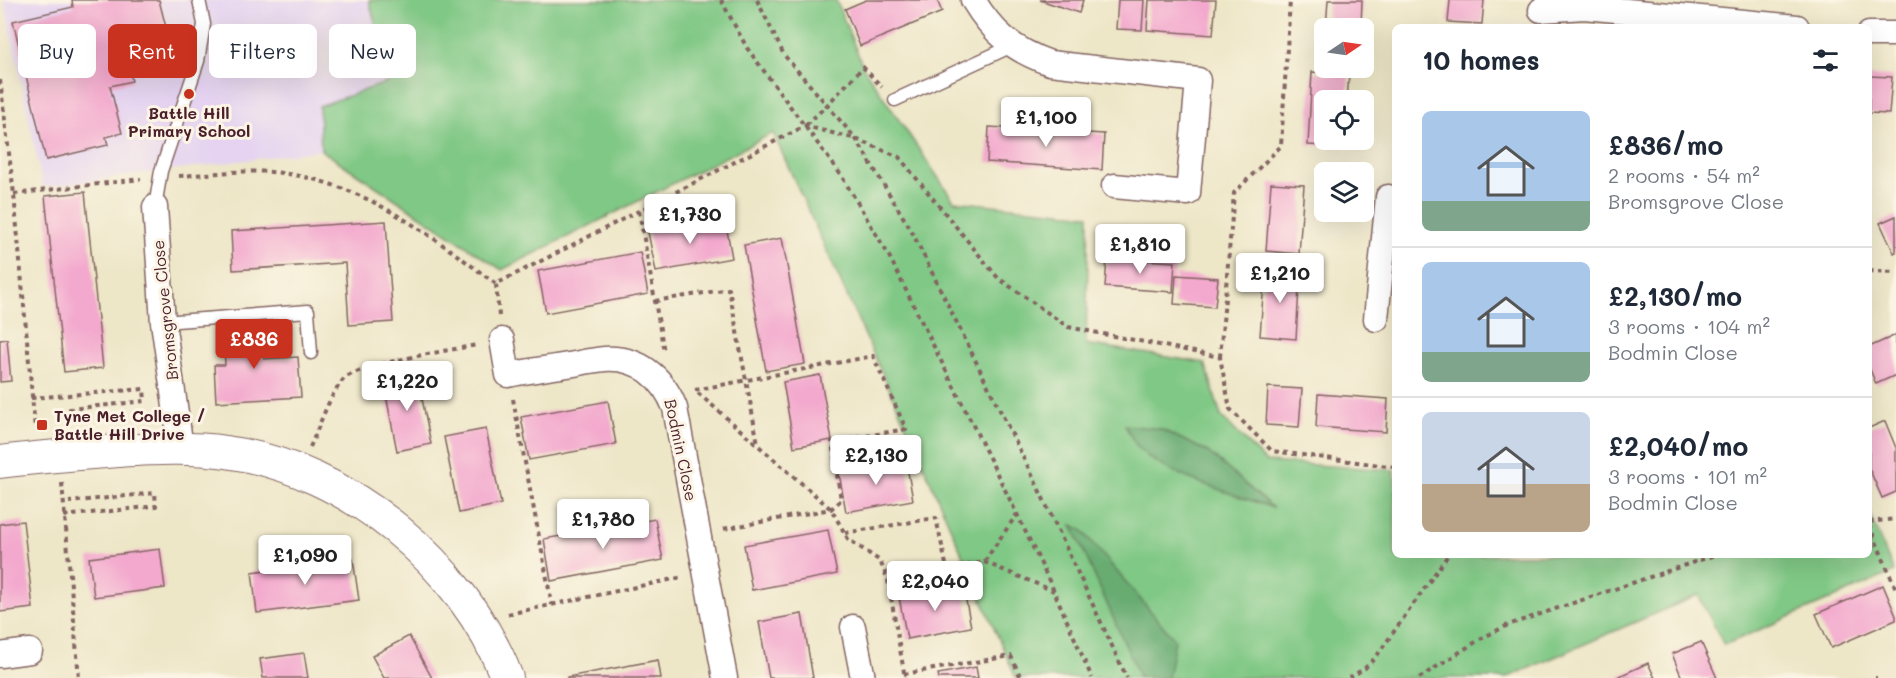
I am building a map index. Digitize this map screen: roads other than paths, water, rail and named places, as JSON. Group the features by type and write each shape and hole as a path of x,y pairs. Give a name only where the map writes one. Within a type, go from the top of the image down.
{"street":[{"path":"973,0 994,30 1012,46 1050,63 1198,80 1188,193 1114,186"},
{"path":"1541,12 1584,8 1763,24"},
{"path":"1872,34 1896,34"},
{"path":"1376,319 1389,257 1388,197"},
{"name":"Bromsgrove Close","path":"155,207 163,322 181,448"},
{"name":"Bodmin Close","path":"502,340 508,375 606,359 625,361 643,367 664,386 675,408 725,678"},
{"path":"0,462 49,456 181,448 228,452 299,472 354,499 396,530 435,564 478,619 507,678"},
{"path":"853,627 863,678"},
{"path":"0,655 30,651"}],"lane":[{"path":"155,207 160,177 198,61 204,24 199,0"},
{"path":"894,100 1012,46"},
{"path":"163,322 308,311 311,353"}],"place":[{"name":"Battle Hill Primary School","path":"189,94"},
{"name":"Tyne Met College / Battle Hill Drive","path":"42,425"}]}
